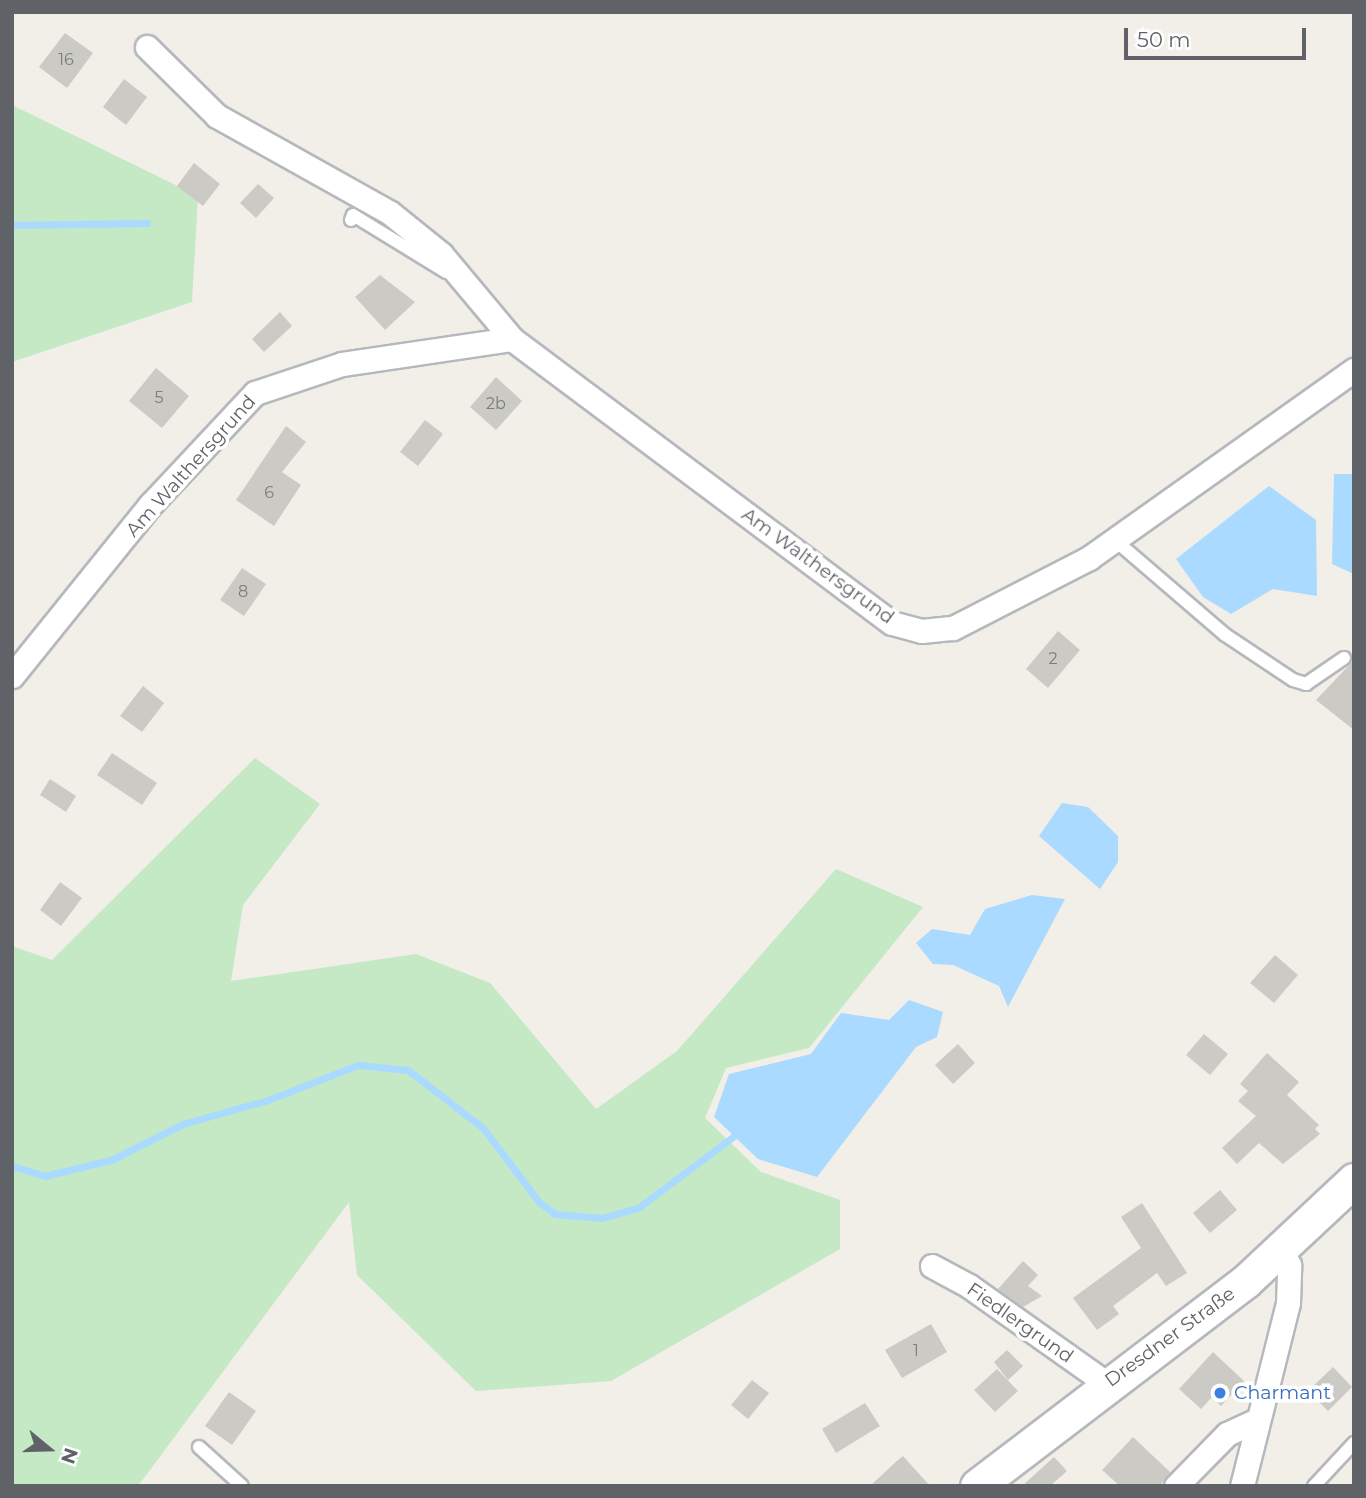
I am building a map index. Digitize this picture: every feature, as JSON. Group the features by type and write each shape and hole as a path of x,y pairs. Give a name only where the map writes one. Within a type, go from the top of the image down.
{"main road":[{"name":"Dresdner Straße","path":"977,1486 1106,1383 1282,1251 1354,1180"}],"street":[{"name":"Am Walthersgrund","path":"147,47 217,116 389,212 441,254 512,339 892,623 922,631 953,628 1116,541 1354,370"},
{"name":"Am Walthersgrund","path":"12,676 151,504 255,393 342,364 512,339"},
{"path":"1242,1486 1255,1421 1288,1303 1289,1265 1282,1251"},
{"name":"Fiedlergrund","path":"932,1266 968,1286 1106,1383"},
{"path":"1176,1486 1227,1434 1255,1421"}],"lane":[{"path":"351,220 354,215 419,252 492,315"},
{"path":"1116,541 1224,634 1293,680 1306,684 1344,658"},
{"path":"1314,1486 1354,1443"},
{"path":"200,1447 242,1486"}],"green space":[{"path":"12,105 198,196 192,302 12,362"},
{"path":"255,758 320,804 243,905 231,981 416,954 490,983 596,1109 677,1051 836,869 923,907 809,1048 726,1068 705,1118 761,1172 840,1200 840,1249 611,1381 476,1391 357,1275 349,1202 138,1486 12,1486 12,946 52,960"}],"water":[{"path":"1334,474 1354,474 1354,574 1332,564"},
{"path":"1269,486 1316,520 1317,596 1273,589 1231,614 1203,597 1176,559"},
{"path":"1062,803 1088,807 1118,836 1118,862 1100,889 1039,836"},
{"path":"1032,895 1065,899 1008,1007 999,986 953,965 933,964 916,943 932,929 970,935 985,909"},
{"path":"909,1000 943,1012 937,1037 916,1047 817,1177 758,1159 714,1117 729,1074 811,1054 841,1013 889,1020"}],"building":[{"path":"65,33 93,53 67,88 39,67"},
{"path":"124,79 147,97 126,125 103,107"},
{"path":"194,163 220,184 203,206 177,186"},
{"path":"258,184 274,198 256,218 240,203"},
{"path":"380,275 415,302 385,330 355,297"},
{"path":"280,312 292,326 264,352 252,339"},
{"path":"156,368 189,396 162,428 129,401"},
{"path":"496,377 522,401 496,430 470,407"},
{"path":"425,420 443,434 418,466 400,452"},
{"path":"286,426 306,442 282,472 301,485 274,526 236,500"},
{"path":"242,568 266,584 244,616 220,600"},
{"path":"1058,631 1080,650 1048,688 1026,669"},
{"path":"1354,652 1354,730 1316,700 1352,662"},
{"path":"143,686 164,703 142,732 120,716"},
{"path":"112,753 157,783 142,805 97,775"},
{"path":"50,779 76,796 66,812 40,795"},
{"path":"60,882 82,898 61,926 40,910"},
{"path":"1275,955 1298,975 1274,1003 1250,983"},
{"path":"1204,1034 1228,1054 1210,1075 1186,1055"},
{"path":"958,1044 975,1063 953,1084 935,1065"},
{"path":"1267,1053 1299,1082 1287,1095 1319,1125 1315,1129 1320,1134 1283,1164 1259,1143 1237,1164 1222,1148 1256,1116 1238,1101 1248,1091 1240,1084"},
{"path":"1220,1190 1237,1210 1210,1233 1193,1213"},
{"path":"1142,1203 1187,1273 1166,1286 1157,1273 1113,1306 1119,1314 1097,1330 1073,1298 1141,1248 1121,1217"},
{"path":"1023,1261 1038,1275 1028,1286 1042,1296 1023,1307 998,1289"},
{"path":"931,1324 947,1352 902,1378 885,1350"},
{"path":"1007,1350 1023,1366 1008,1380 994,1362"},
{"path":"1213,1352 1244,1381 1221,1406 1212,1397 1201,1409 1179,1389"},
{"path":"1333,1367 1352,1387 1328,1411 1308,1391"},
{"path":"997,1369 1018,1391 995,1412 974,1390"},
{"path":"752,1380 769,1393 748,1419 731,1405"},
{"path":"229,1392 256,1411 232,1445 205,1426"},
{"path":"865,1403 880,1426 836,1453 822,1429"},
{"path":"1133,1437 1170,1472 1160,1486 1120,1486 1102,1470"},
{"path":"903,1456 930,1486 870,1486 898,1460"},
{"path":"1054,1457 1067,1471 1050,1486 1022,1486"}],"waterway":[{"path":"12,225 147,223"},
{"path":"12,1166 44,1176 111,1160 183,1124 268,1100 358,1065 408,1070 483,1128 539,1202 555,1214 602,1218 638,1208 734,1136"}],"place":[{"name":"Charmant","path":"1220,1393"}]}
